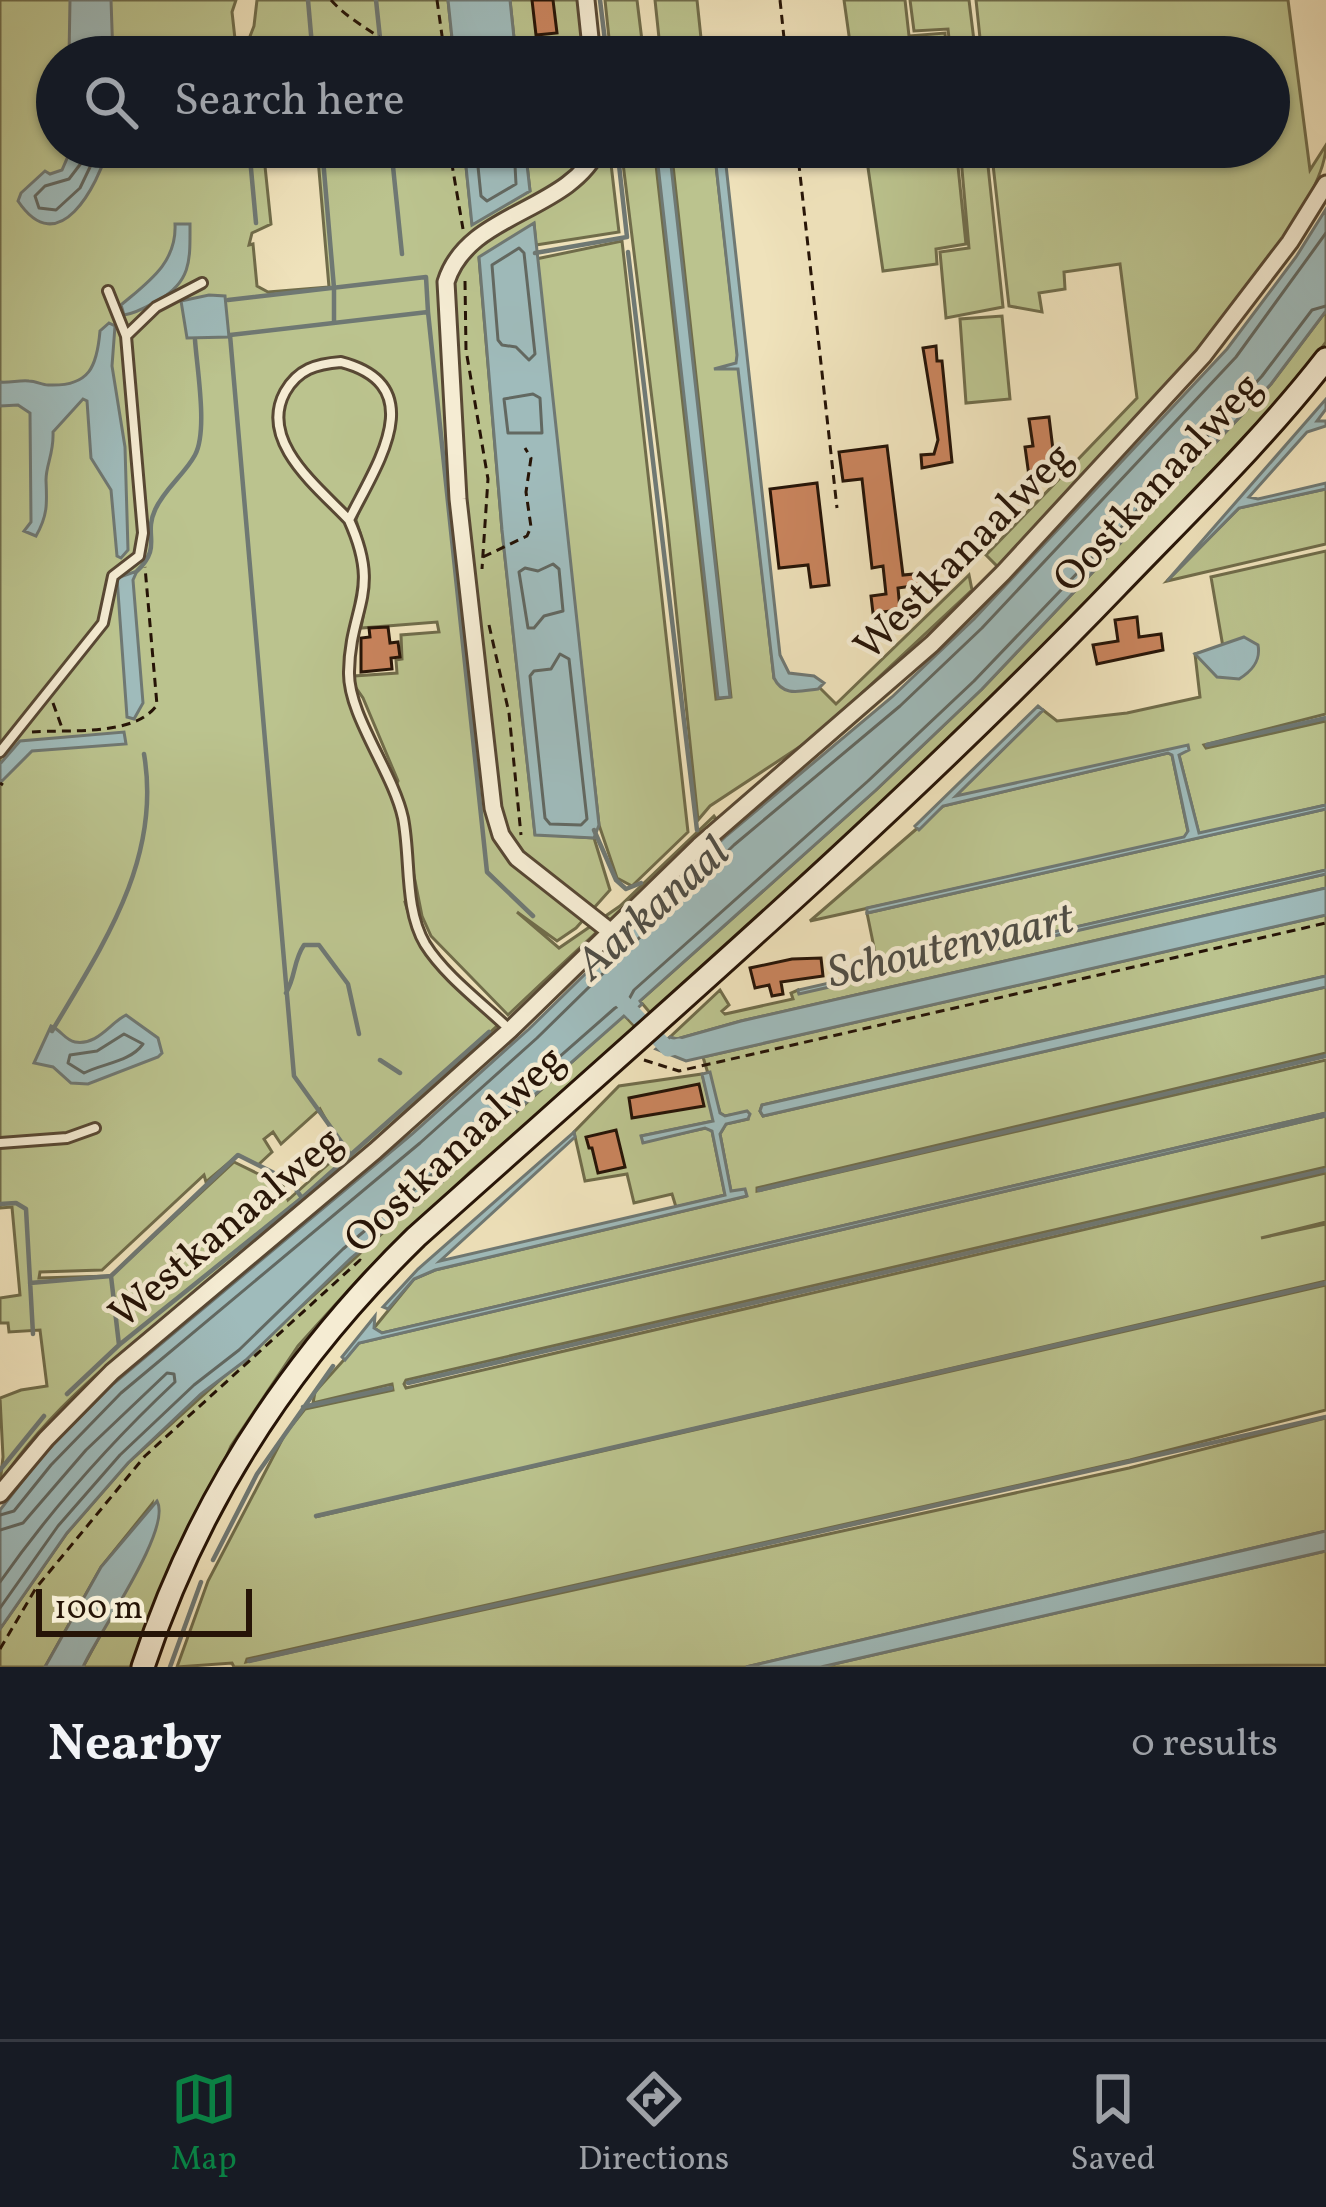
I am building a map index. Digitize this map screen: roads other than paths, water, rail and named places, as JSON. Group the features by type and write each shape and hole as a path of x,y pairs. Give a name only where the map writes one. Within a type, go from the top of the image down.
{"main road":[{"name":"Oostkanaalweg","path":"143,1667 191,1546 245,1446 315,1346 376,1276 635,1051 670,1010 908,796 1022,685 1269,428 1326,358"}],"street":[{"path":"586,0 590,36"},
{"path":"587,168 465,248 453,260 446,283 458,499 493,808 501,835 520,860 611,932"},
{"name":"Westkanaalweg","path":"0,1494 46,1438 112,1372 376,1151 510,1030 699,845 856,713 1004,573 1203,356 1290,242 1326,184"}],"lane":[{"path":"126,336 156,307 202,284"},
{"path":"0,752 103,623 113,576 139,556 143,532 126,336 108,291"},
{"path":"350,520 392,432 391,405 385,387 358,366 315,364 294,377 281,398 279,436 350,520 364,551 366,577 350,659 351,694 403,818 416,927 429,950 510,1030"},
{"path":"0,1143 67,1138 95,1128"}],"water":[{"path":"70,0 111,0 112,36 69,36"},
{"path":"448,0 510,0 514,36 452,36"},
{"path":"100,168 86,197 62,221 48,224 33,218 18,201 21,193 45,171"},
{"path":"466,168 527,168 530,191 472,225"},
{"path":"658,168 671,168 730,697 718,698"},
{"path":"716,168 726,168 780,655 789,673 814,676 824,683 818,689 787,690 774,678 738,369 714,369 736,363"},
{"name":"Aarkanaal","path":"1326,209 1326,311 1271,384 982,689 876,790 128,1463 67,1533 0,1629 0,1510 42,1456 113,1384 412,1134 529,1029 726,836 892,697 974,619 1227,349"},
{"path":"534,223 599,825 594,838 535,835 502,530 479,257"},
{"path":"175,224 190,224 183,277 170,293 124,315 121,305 166,261"},
{"path":"225,296 229,337 187,338 181,301"},
{"path":"109,323 115,326 112,366 125,447 128,550 121,558 117,556 111,490 91,458 87,401 83,399 53,432 46,509 36,536 24,531 31,522 30,413 18,405 0,406 0,382 62,385 82,378 97,354 100,331"},
{"path":"1326,399 1326,409 1317,421 1326,421 1326,426 1307,432 1249,497 1326,483 1326,489 1239,508 1167,581"},
{"path":"137,571 133,580 143,703 134,719 127,717 117,578"},
{"path":"1244,637 1258,645 1258,656 1252,669 1239,679 1217,677 1195,654"},
{"path":"1038,706 1043,710 956,796 1188,745 1189,750 1179,755 1199,833 1326,805 1326,809 867,913 867,908 1184,837 1188,831 1168,753 943,806 919,830 915,826"},
{"path":"124,732 126,744 32,751 0,783 0,764 20,741"},
{"path":"1326,870 1326,874 799,994 798,990"},
{"path":"1326,888 1326,915 686,1061 656,1049 670,1037"},
{"path":"1326,976 1326,987 763,1116 760,1111 762,1105"},
{"path":"126,1015 158,1038 162,1053 158,1057 88,1084 71,1083 53,1067 34,1063 51,1026 72,1041 83,1042"},
{"path":"710,1072 720,1113 750,1114 748,1119 726,1124 720,1134 731,1191 745,1189 747,1196 435,1270 414,1279 388,1309 383,1307 418,1269 574,1132 575,1137 440,1261 725,1195 712,1131 705,1128 643,1143 641,1136 713,1121 702,1074"},
{"path":"1326,1113 359,1343 345,1360 342,1357 375,1316 374,1328 382,1333"},
{"path":"157,1501 159,1515 144,1557 83,1667 45,1667 101,1567"},
{"path":"1326,1531 1326,1551 821,1667 746,1667"}],"waterway":[{"path":"308,0 311,36"},
{"path":"376,0 380,36"},
{"path":"600,0 604,36"},
{"path":"251,168 256,223"},
{"path":"324,168 334,323"},
{"path":"393,168 402,254"},
{"path":"535,253 627,237 619,168"},
{"path":"628,252 697,830"},
{"path":"228,300 426,277 428,312"},
{"path":"350,1154 294,1076 230,335 428,312 487,872 533,916"},
{"path":"137,571 149,555 155,510 199,444 195,340"},
{"path":"1207,745 1326,718"},
{"path":"52,1031 108,933 136,865 147,793 144,754"},
{"path":"594,830 616,880 626,889 641,883"},
{"path":"286,993 304,945 319,945 348,984 359,1034"},
{"name":"Schoutenvaart","path":"622,1001 668,1049 679,1046"},
{"path":"302,1198 489,1032"},
{"path":"759,1190 1326,1056"},
{"path":"380,1060 400,1073"},
{"path":"30,1283 111,1276 238,1155 290,1181 302,1198 119,1345 67,1394"},
{"path":"408,1383 1326,1170"},
{"path":"0,1204 16,1203 26,1209 33,1334"},
{"path":"111,1276 119,1345"},
{"path":"316,1516 1326,1283"},
{"path":"213,1560 257,1474 333,1366"},
{"path":"303,1407 391,1388"},
{"path":"0,1470 44,1416"},
{"path":"249,1661 1326,1417"},
{"path":"170,1667 201,1582"}]}
